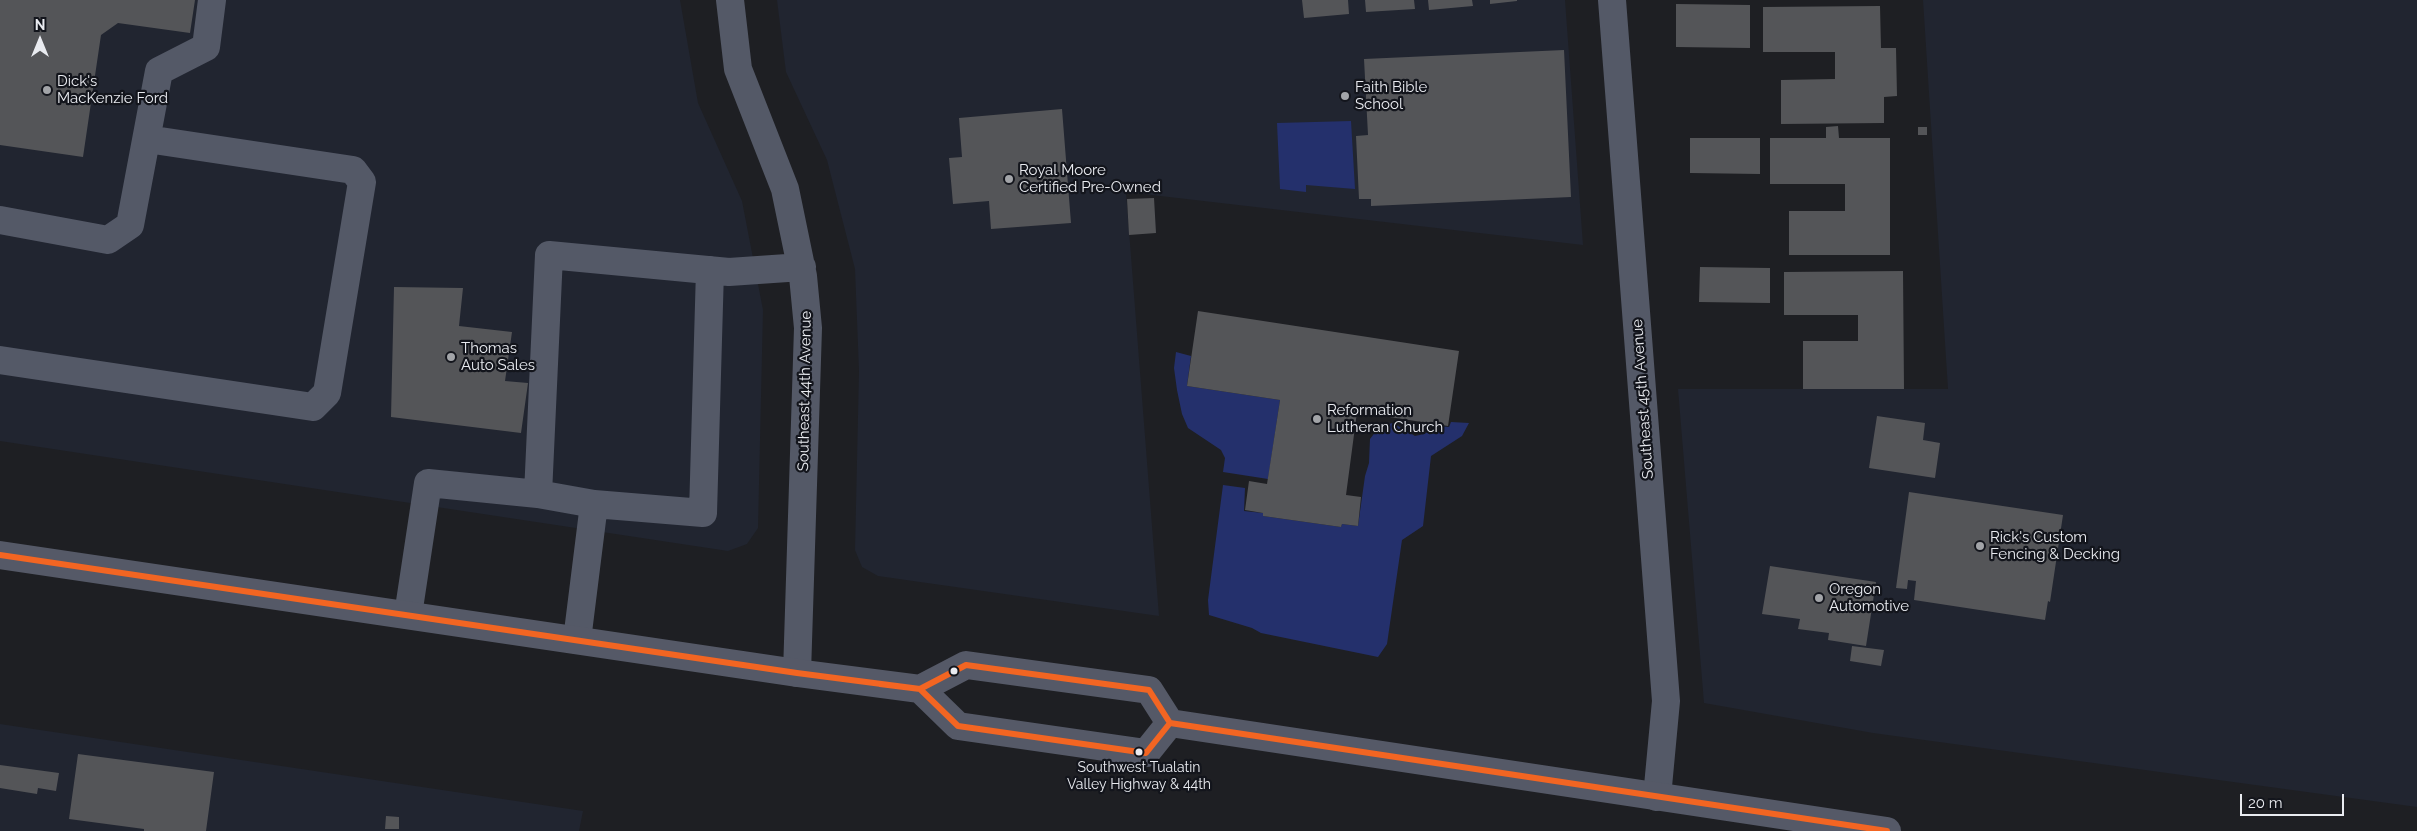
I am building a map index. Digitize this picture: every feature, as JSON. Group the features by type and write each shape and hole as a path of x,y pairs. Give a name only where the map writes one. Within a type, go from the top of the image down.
{"main road":[{"path":"0,555 797,673 920,689 966,665 1139,688 1149,690 1170,723 1887,831"},
{"path":"920,689 958,726 1146,753 1170,723"}],"street":[{"path":"0,220 108,240 130,225 159,71 206,47 212,0"},
{"name":"Southeast 44th Avenue","path":"730,0 738,69 785,189 802,267 808,328 797,673"},
{"name":"Southeast 45th Avenue","path":"1612,0 1666,701 1658,797"},
{"path":"0,360 313,407 327,393 362,182 352,170 147,139"},
{"path":"538,494 549,255 729,272 802,267"},
{"path":"408,615 428,483 538,494 594,504 703,513 710,270"},
{"path":"577,640 594,504"}],"shaded area":[{"path":"0,0 680,0 698,103 742,201 763,310 758,528 747,544 728,551 0,441"},
{"path":"777,0 1565,0 1583,245 1126,192 1159,616 878,576 862,567 855,550 859,371 855,269 827,160 786,72"},
{"path":"1923,0 2417,0 2417,807 1873,733 1704,703 1678,389 1948,389"},
{"path":"1351,121 1355,189 1306,185 1306,192 1280,189 1277,123"},
{"path":"1176,352 1191,356 1187,386 1280,400 1268,479 1223,472 1225,458 1221,450 1188,428 1182,414 1177,390 1174,368"},
{"path":"1451,422 1469,423 1462,436 1431,456 1423,526 1402,540 1387,644 1378,657 1261,633 1252,628 1209,615 1208,600 1223,485 1245,488 1244,511 1263,513 1263,516 1341,527 1342,524 1358,526 1365,476 1369,463 1370,439 1380,426 1393,423 1415,436 1424,434 1439,426 1449,427"},
{"path":"0,724 583,811 579,831 0,831"}],"building":[{"name":"Dick's MacKenzie Ford","path":"0,0 195,0 190,33 118,23 101,35 83,157 0,145"},
{"path":"1302,0 1348,0 1349,14 1304,18"},
{"path":"1365,0 1414,0 1415,9 1366,12"},
{"path":"1428,0 1472,0 1473,6 1429,10"},
{"path":"1490,0 1517,0 1517,1 1490,4"},
{"path":"1676,4 1750,5 1750,48 1676,47"},
{"path":"1880,6 1881,48 1896,48 1897,96 1884,97 1884,123 1781,124 1781,80 1835,79 1835,52 1763,52 1763,7"},
{"path":"1564,50 1571,197 1371,206 1371,199 1359,199 1356,136 1368,135 1364,59"},
{"name":"Royal Moore Certified Pre-Owned","path":"1062,109 1071,223 991,229 989,201 953,204 949,158 962,157 959,118"},
{"path":"1838,126 1839,138 1890,138 1890,255 1789,255 1789,211 1845,211 1845,184 1770,184 1770,138 1826,138 1826,127"},
{"path":"1918,127 1927,127 1927,135 1918,135"},
{"path":"1690,138 1760,138 1760,174 1690,173"},
{"path":"1154,198 1156,233 1129,235 1127,199"},
{"path":"1700,267 1770,268 1770,303 1699,302"},
{"path":"1903,271 1904,389 1803,389 1803,341 1858,341 1858,315 1784,315 1784,272"},
{"name":"Thomas Auto Sales","path":"394,287 463,288 459,326 512,332 505,381 528,383 521,433 391,417"},
{"name":"Reformation Lutheran Church","path":"1198,311 1459,351 1448,426 1357,412 1346,495 1361,497 1358,526 1342,524 1341,527 1263,516 1263,513 1245,510 1249,481 1267,484 1280,400 1187,386"},
{"path":"1877,416 1925,423 1923,440 1940,443 1935,478 1869,468"},
{"name":"Rick's Custom Fencing & Decking","path":"1909,492 2063,515 2050,602 2048,601 2045,620 1914,600 1916,581 1908,580 1907,589 1896,588"},
{"name":"Oregon Automotive","path":"1770,566 1876,582 1866,646 1828,640 1829,633 1798,629 1800,619 1762,614"},
{"path":"1852,646 1884,650 1881,666 1850,661"},
{"path":"78,754 214,772 206,831 144,831 144,829 69,819"},
{"path":"0,765 59,773 56,791 38,788 37,794 0,788"},
{"path":"386,816 399,817 399,829 385,829"}],"transit line":[{"path":"0,555 797,673 920,689 966,665 1149,690 1170,723 1887,831"},
{"path":"880,684 920,689 958,726 1146,753 1170,723"}],"place":[{"name":"Dick's MacKenzie Ford","path":"47,90"},
{"name":"Faith Bible School","path":"1345,96"},
{"name":"Royal Moore Certified Pre-Owned","path":"1009,179"},
{"name":"Thomas Auto Sales","path":"451,357"},
{"name":"Reformation Lutheran Church","path":"1317,419"},
{"name":"Rick's Custom Fencing & Decking","path":"1980,546"},
{"name":"Oregon Automotive","path":"1819,598"},
{"name":"Southwest Tualatin Valley Highway & 44th","path":"1139,752"}]}
